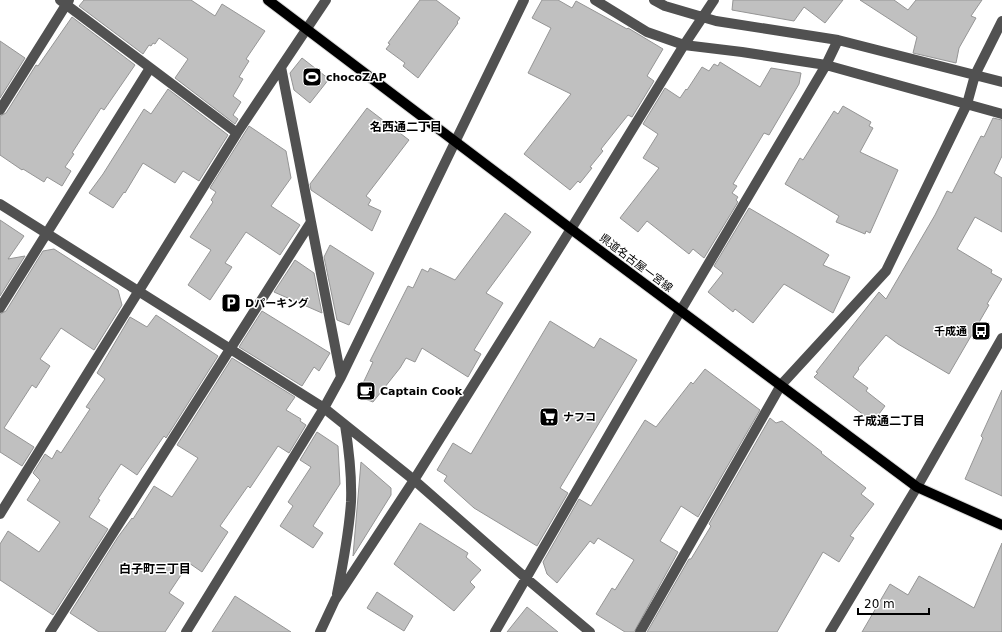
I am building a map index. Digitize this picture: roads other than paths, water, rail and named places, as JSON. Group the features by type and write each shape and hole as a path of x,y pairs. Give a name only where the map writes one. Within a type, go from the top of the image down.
{"main road":[{"name":"県道名古屋一宮線","path":"268,0 571,229 917,486 1002,525"}],"street":[{"path":"0,514 237,133 326,0"},
{"path":"186,632 324,408 341,377 524,0"},
{"path":"595,0 647,32 684,45 826,65 1002,114"},
{"path":"654,0 665,6 716,21 838,40 1002,82"},
{"path":"320,632 335,600 414,480 684,45 714,0"},
{"path":"0,110 65,2 237,133"},
{"path":"640,632 781,385 886,272 967,104 975,75 1002,21"},
{"path":"495,632 681,310 826,65 838,40"},
{"path":"281,67 341,377"},
{"path":"0,308 48,234 150,68"},
{"path":"0,204 324,408 414,480 590,632"},
{"path":"50,632 311,222"},
{"path":"830,632 917,486 1002,338"},
{"path":"335,600 346,550 351,501 350,458 345,425"}],"place":[{"name":"chocoZAP","path":"312,77"},
{"name":"Dパーキング","path":"231,303"},
{"name":"千成通","path":"981,331"},
{"name":"Captain Cook","path":"366,391"},
{"name":"ナフコ","path":"549,417"}],"district":[{"name":"名西通二丁目","path":"406,127"},
{"name":"千成通二丁目","path":"889,421"},
{"name":"白子町三丁目","path":"155,569"}]}
